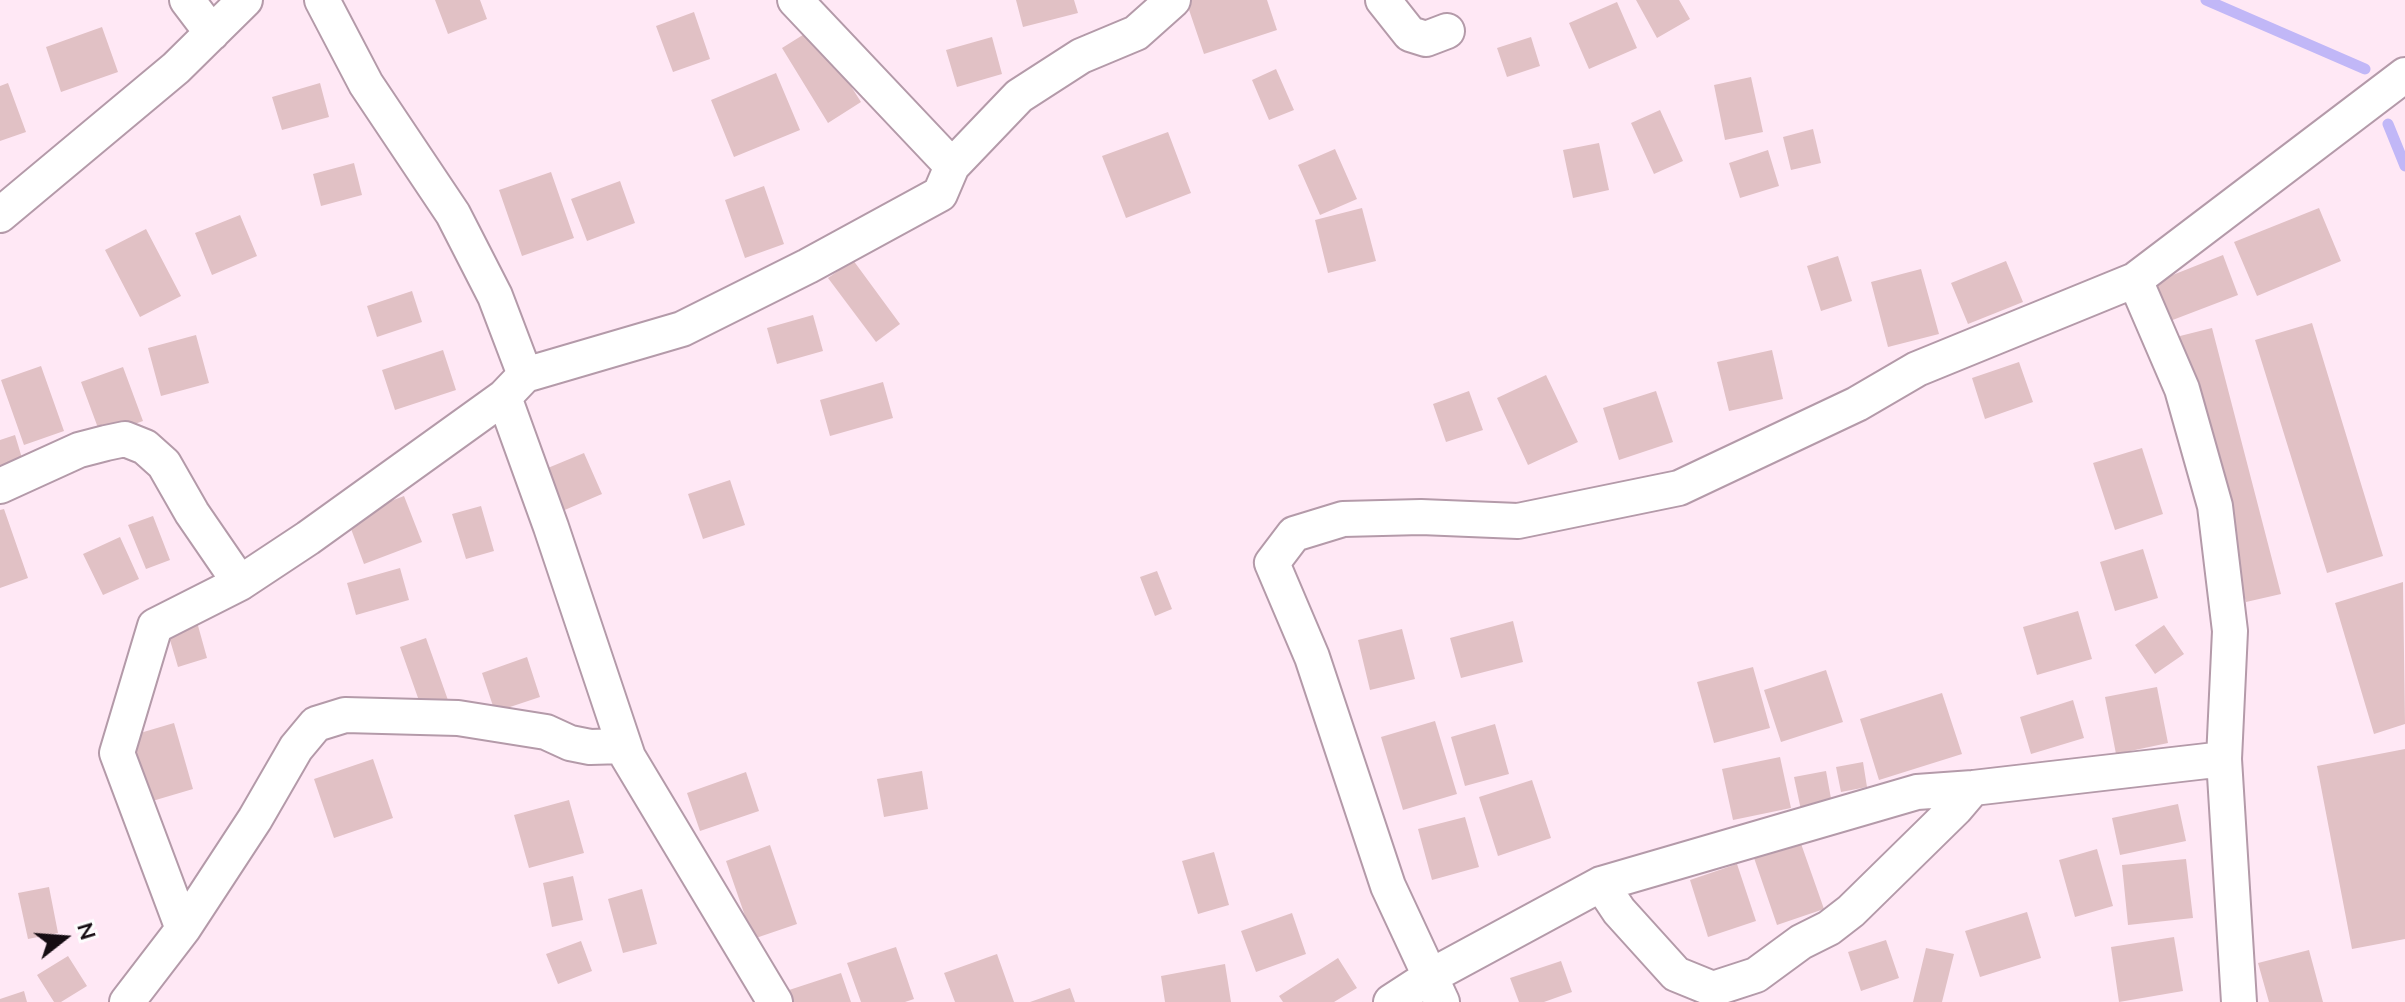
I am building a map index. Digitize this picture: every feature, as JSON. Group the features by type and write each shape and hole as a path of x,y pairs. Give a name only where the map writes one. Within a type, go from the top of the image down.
{"street":[{"path":"187,0 212,33"},
{"path":"0,215 176,68 245,0"},
{"path":"322,0 366,84 453,214 495,296 514,386 551,527 628,757 775,1002"},
{"path":"795,0 952,166"},
{"path":"183,929 117,753 155,626 240,583 308,538 514,386 682,329 808,266 940,194 952,166 1019,96 1081,56 1136,33 1173,0"},
{"path":"1383,0 1410,34 1426,39 1447,31"},
{"path":"1436,989 1388,886 1312,657 1272,563 1294,534 1343,519 1421,517 1518,521 1679,488 1857,404 1917,369 2135,280 2405,75"},
{"path":"2135,280 2182,389 2215,506 2230,631 2224,759 2239,1002"},
{"path":"0,486 79,450 125,439 145,447 164,464 192,513 240,583"},
{"path":"127,1002 183,929 296,748 316,724 345,715 458,718 546,732 570,743 590,747 624,746"},
{"path":"1391,1002 1436,989 1601,884 1917,792 2224,759"},
{"path":"1601,884 1619,911 1676,974 1713,989 1756,975 1851,911 1973,788"}],"building":[{"path":"435,0 480,0 487,19 448,34"},
{"path":"1016,0 1074,0 1078,13 1023,27"},
{"path":"1267,0 1277,30 1204,54 1186,1"},
{"path":"1636,0 1679,0 1690,19 1657,38"},
{"path":"1617,2 1637,48 1589,69 1569,23"},
{"path":"694,12 710,59 673,72 656,26"},
{"path":"102,27 118,72 61,92 46,47"},
{"path":"814,28 861,102 828,123 782,48"},
{"path":"992,37 1002,74 957,87 946,50"},
{"path":"1531,37 1540,66 1507,77 1497,48"},
{"path":"1276,69 1294,110 1269,120 1252,80"},
{"path":"776,73 800,130 734,157 711,100"},
{"path":"1751,77 1763,132 1725,140 1714,85"},
{"path":"8,83 26,132 0,141 0,86"},
{"path":"320,83 329,117 282,130 272,97"},
{"path":"1660,110 1683,161 1654,174 1631,123"},
{"path":"1813,129 1821,163 1791,170 1783,137"},
{"path":"1168,132 1191,193 1126,218 1102,156"},
{"path":"1599,143 1609,190 1573,198 1563,150"},
{"path":"1335,149 1357,199 1320,215 1298,165"},
{"path":"1768,150 1779,186 1740,198 1729,163"},
{"path":"354,163 362,195 321,206 313,174"},
{"path":"551,172 574,238 522,256 499,190"},
{"path":"620,181 635,223 587,241 571,199"},
{"path":"764,186 784,244 745,258 725,200"},
{"path":"1362,208 1376,261 1328,273 1315,220"},
{"path":"2319,208 2341,261 2257,296 2234,242"},
{"path":"240,215 257,256 212,275 195,233"},
{"path":"146,229 181,296 140,317 105,250"},
{"path":"2223,255 2238,295 2170,321 2155,282"},
{"path":"1838,256 1852,301 1821,311 1807,266"},
{"path":"853,260 900,324 876,342 828,278"},
{"path":"2006,261 2023,302 1968,324 1951,283"},
{"path":"1921,269 1939,334 1888,347 1871,282"},
{"path":"412,291 422,322 377,337 367,306"},
{"path":"813,315 823,351 777,364 767,328"},
{"path":"2312,323 2383,556 2327,573 2255,340"},
{"path":"2212,328 2281,594 2246,602 2176,337"},
{"path":"196,335 209,383 161,396 148,348"},
{"path":"443,350 456,390 395,410 382,370"},
{"path":"1772,350 1783,399 1729,411 1717,362"},
{"path":"2019,362 2033,402 1985,419 1972,378"},
{"path":"41,366 64,431 24,445 1,380"},
{"path":"123,367 143,421 101,436 81,382"},
{"path":"1546,375 1578,442 1528,465 1497,398"},
{"path":"883,382 893,418 830,436 820,400"},
{"path":"1469,391 1483,430 1446,442 1433,404"},
{"path":"1656,391 1673,442 1619,460 1603,408"},
{"path":"15,435 25,468 0,476 0,440"},
{"path":"2142,448 2163,514 2115,530 2093,463"},
{"path":"584,453 602,494 560,512 543,470"},
{"path":"730,480 745,525 703,539 688,494"},
{"path":"404,496 422,542 364,564 347,518"},
{"path":"481,506 494,551 466,559 452,514"},
{"path":"4,509 28,578 0,588 0,510"},
{"path":"153,516 170,560 146,569 128,525"},
{"path":"120,537 139,579 103,595 83,554"},
{"path":"2143,549 2158,598 2115,611 2100,562"},
{"path":"400,568 409,600 356,615 347,583"},
{"path":"1157,571 1172,609 1155,616 1140,577"},
{"path":"2403,582 2405,724 2374,734 2335,603"},
{"path":"2078,611 2092,659 2037,675 2023,627"},
{"path":"1513,621 1523,662 1461,678 1450,638"},
{"path":"197,622 207,658 178,667 167,630"},
{"path":"2164,625 2184,654 2155,674 2135,645"},
{"path":"1402,629 1415,679 1370,690 1358,640"},
{"path":"426,638 449,703 423,712 400,647"},
{"path":"527,657 540,697 495,712 482,673"},
{"path":"1753,667 1770,728 1714,743 1697,682"},
{"path":"1826,670 1843,722 1781,742 1764,690"},
{"path":"2157,687 2168,743 2116,754 2105,697"},
{"path":"1942,693 1962,754 1879,780 1860,719"},
{"path":"2073,700 2084,738 2031,754 2020,717"},
{"path":"1435,721 1457,794 1403,810 1381,737"},
{"path":"174,723 193,789 149,802 130,736"},
{"path":"1495,724 1509,774 1465,786 1451,737"},
{"path":"2405,749 2405,939 2352,949 2317,766"},
{"path":"1780,757 1791,808 1733,820 1722,769"},
{"path":"373,759 393,818 334,838 314,779"},
{"path":"1863,762 1867,787 1841,792 1836,767"},
{"path":"922,771 928,809 884,817 877,779"},
{"path":"1826,771 1832,804 1801,810 1794,777"},
{"path":"746,772 759,811 700,831 687,793"},
{"path":"1532,780 1551,838 1498,856 1479,797"},
{"path":"569,800 584,853 529,868 514,815"},
{"path":"2178,804 2186,841 2120,855 2112,818"},
{"path":"1465,817 1479,867 1432,880 1418,829"},
{"path":"1799,838 1824,909 1777,925 1753,855"},
{"path":"770,845 797,924 753,939 726,861"},
{"path":"2097,849 2113,906 2075,917 2059,860"},
{"path":"1214,852 1229,905 1198,914 1182,861"},
{"path":"2186,859 2193,918 2128,925 2122,865"},
{"path":"1737,864 1756,921 1708,937 1690,880"},
{"path":"573,876 583,920 552,927 543,883"},
{"path":"49,887 58,933 28,939 18,893"},
{"path":"642,889 657,944 623,953 608,899"},
{"path":"2027,912 2041,958 1980,977 1965,931"},
{"path":"1292,913 1306,954 1256,972 1241,931"},
{"path":"2174,937 2183,991 2119,1002 2111,947"},
{"path":"1886,940 1899,978 1861,991 1848,952"},
{"path":"581,941 592,971 558,984 546,954"},
{"path":"896,947 914,999 905,1002 861,1002 847,963"},
{"path":"1926,948 1954,954 1942,1002 1913,1002"},
{"path":"2309,950 2323,1002 2269,1002 2258,963"},
{"path":"997,954 1014,1002 955,1002 944,973"},
{"path":"68,956 87,986 61,1002 54,1002 37,975"},
{"path":"1338,958 1357,988 1334,1002 1283,1002 1279,996"},
{"path":"1561,961 1572,992 1544,1002 1519,1002 1510,978"},
{"path":"1225,964 1231,1002 1165,1002 1161,976"},
{"path":"841,973 851,1002 790,1002 786,991"},
{"path":"1070,988 1075,1002 1030,1002"},
{"path":"24,991 27,1002 0,1002 0,999"}],"waterway":[{"path":"2206,0 2365,69"},
{"path":"2388,124 2405,166"}]}
